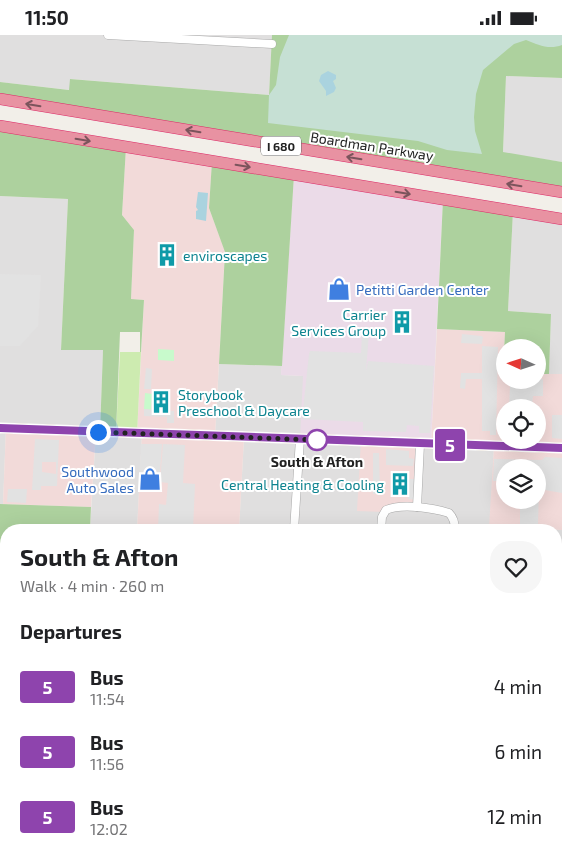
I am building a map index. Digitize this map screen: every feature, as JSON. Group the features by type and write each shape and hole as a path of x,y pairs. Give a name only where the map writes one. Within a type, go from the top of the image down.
{"highway":[{"name":"Boardman Parkway","path":"0,99 562,193"},
{"name":"I 680","path":"0,126 562,219"}],"main road":[{"path":"0,428 562,448"}],"street":[{"path":"108,35 224,38 272,44"},
{"path":"294,524 300,439"},
{"path":"417,507 420,444"},
{"path":"382,524 382,517 386,510 395,507 417,507 449,513 452,516 454,524"}],"shaded area":[{"path":"0,35 272,35 269,95 71,79 70,90 0,82"},
{"path":"289,35 562,35 562,45 548,47 526,40 514,44 483,70 476,94 474,117 475,131 482,154 447,150 418,141 268,123 269,95 276,85 280,57"},
{"path":"506,76 562,78 562,162 503,153"},
{"path":"126,147 212,161 209,208 225,251 215,436 244,437 239,524 137,524 142,434 137,434 144,300 131,299 134,230 122,215"},
{"path":"294,175 443,199 431,444 300,439 303,376 281,375"},
{"path":"0,196 68,199 61,350 103,350 100,432 142,434 137,524 90,524 96,432 6,428 3,504 0,504"},
{"path":"513,211 562,219 562,374 549,374 551,314 508,311"},
{"path":"0,274 41,275 38,326 20,346 0,346"},
{"path":"437,329 505,332 505,339 496,339 496,389 546,389 546,374 562,374 562,524 489,524 494,447 431,444"},
{"path":"362,333 369,333 366,371 368,361 434,366 430,433 419,433 419,426 407,425 406,432 363,431 363,422 302,419 310,351 361,353"},
{"path":"462,334 483,337 482,344 461,343"},
{"path":"482,346 496,347 496,435 490,435 490,431 482,431 482,379 466,379 465,389 460,388 461,373 482,373"},
{"path":"219,364 282,366 281,375 303,376 420,444 494,447 490,524 239,524 244,438 215,436"},
{"path":"146,368 152,369 151,389 144,389"},
{"path":"510,389 543,389 543,396 533,396 533,399 509,399"},
{"path":"144,409 174,411 174,423 167,423 167,417 144,416"},
{"path":"552,415 562,415 562,439 552,438"},
{"path":"6,428 96,432 91,507 3,504"},
{"path":"35,439 59,440 57,486 41,486 41,490 32,490","holes":["42,462 56,462 56,474 42,472"]},
{"path":"361,441 420,444 417,507 385,512 357,511"},
{"path":"141,444 162,444 159,486 139,485"},
{"path":"163,444 185,445 183,483 195,484 193,524 158,524 159,504 166,505 168,483 160,482"},
{"path":"386,449 409,451 409,458 414,459 413,466 386,465"},
{"path":"373,453 379,453 380,493 373,494"},
{"path":"545,457 562,458 562,493 546,490 546,459 543,459"},
{"path":"494,459 496,459 496,481 493,481"},
{"path":"409,479 419,479 418,500 408,499"},
{"path":"8,489 27,489 26,503 7,502"},
{"path":"520,509 538,509 538,524 520,524"}],"green space":[{"path":"272,35 562,35 562,78 506,76 503,152 562,162 562,192 0,99 0,82 69,90 70,79 269,95"},
{"path":"0,126 126,147 122,215 134,230 131,299 144,300 141,352 140,332 120,332 116,433 100,432 103,350 61,350 68,199 0,196"},
{"path":"212,161 294,175 282,366 219,364 225,252 209,208"},
{"path":"443,199 513,211 508,311 551,314 549,374 546,374 546,339 505,339 505,332 437,329"},
{"path":"158,349 174,350 174,361 158,360"},
{"path":"120,352 141,352 137,434 116,433"},
{"path":"145,393 152,394 151,410 144,409"},
{"path":"0,504 91,507 90,524 0,524"}],"water":[{"path":"328,71 336,75 336,79 333,81 336,88 334,92 326,96 326,91 319,81 321,75"},
{"path":"198,192 208,193 206,221 196,219"}],"bus line":[{"name":"5","path":"0,428 562,448"}],"place":[{"name":"enviroscapes","path":"167,255"},
{"name":"Petitti Garden Center","path":"339,289"},
{"name":"Carrier Services Group","path":"402,322"},
{"name":"Storybook Preschool & Daycare","path":"161,402"},
{"name":"South & Afton","path":"317,440"},
{"name":"Southwood Auto Sales","path":"150,479"},
{"name":"Central Heating & Cooling","path":"400,484"}],"route":[{"path":"98,432 317,440"}]}
